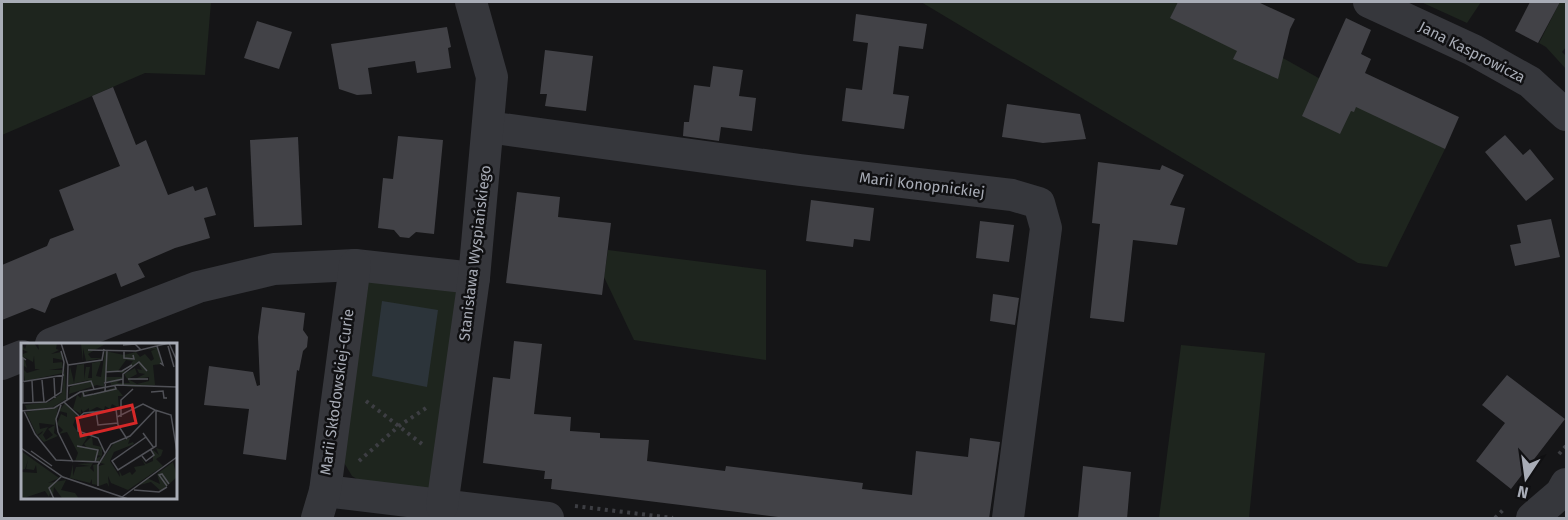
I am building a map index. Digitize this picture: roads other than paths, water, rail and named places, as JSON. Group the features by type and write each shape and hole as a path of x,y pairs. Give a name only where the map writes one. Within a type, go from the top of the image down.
{"street":[{"name":"Stanisława Wyspiańskiego","path":"442,506 474,278 492,77 471,2"},
{"name":"Jana Kasprowicza","path":"1369,2 1473,50 1530,82 1566,115"},
{"name":"Marii Konopnickiej","path":"488,127 800,171 1012,195 1039,203 1046,228 1008,519"},
{"path":"56,343 198,287 274,269 355,265 474,278"},
{"name":"Marii Skłodowskiej-Curie","path":"321,505 355,265"},
{"path":"2,364 21,356"},
{"path":"1532,519 1560,493 1566,484"},
{"path":"321,505 442,506 558,512"}]}
